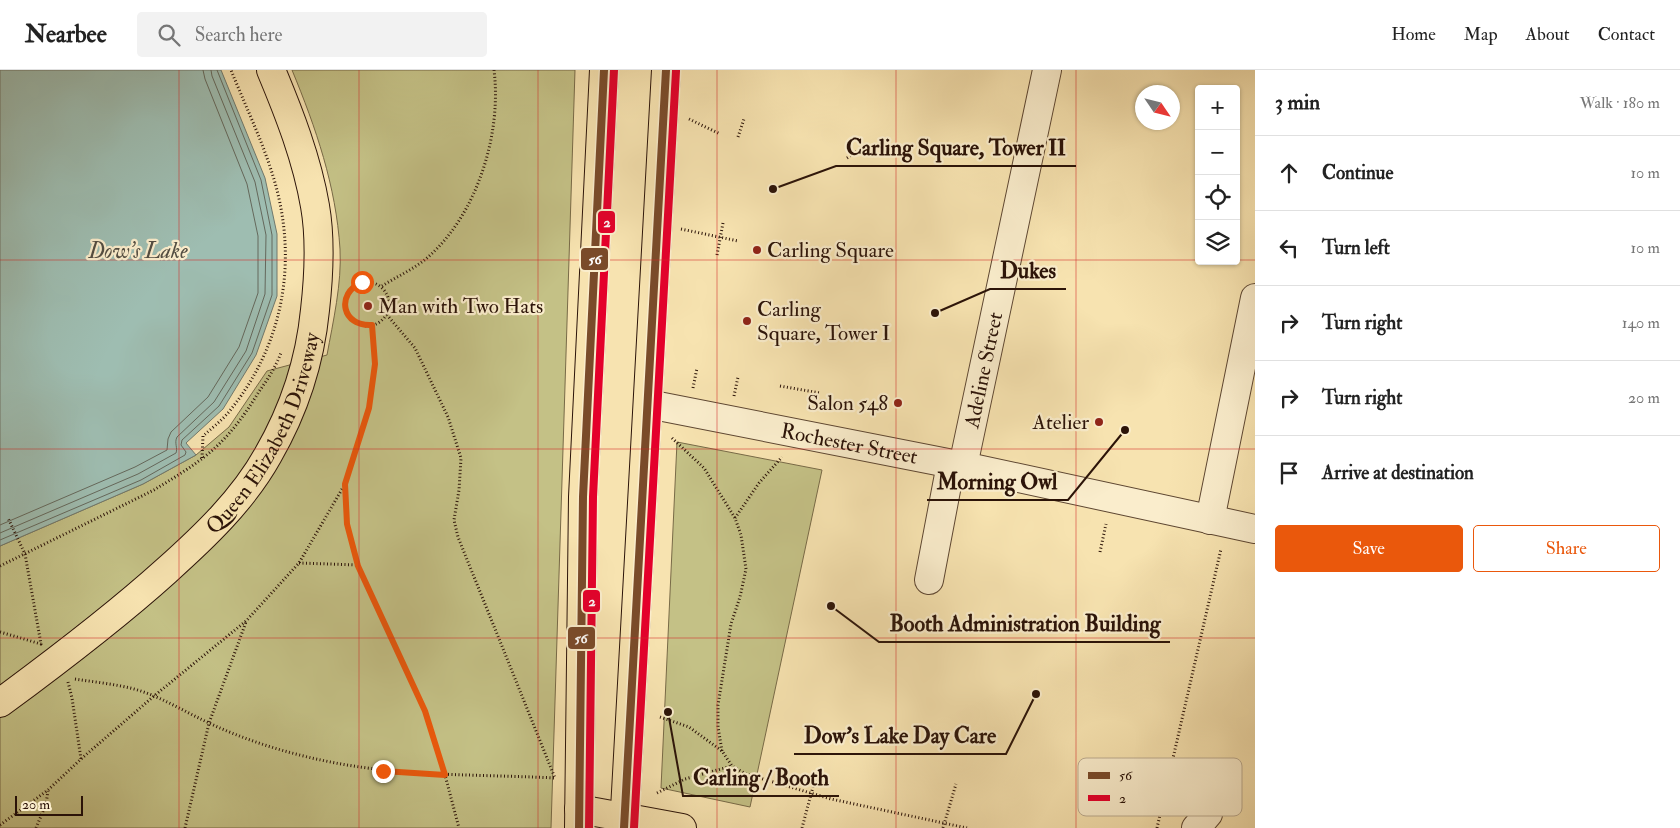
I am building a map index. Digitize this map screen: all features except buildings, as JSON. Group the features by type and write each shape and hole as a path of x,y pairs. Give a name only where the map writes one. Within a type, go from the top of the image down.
{"main road":[{"name":"Queen Elizabeth Driveway","path":"0,703 54,663 143,592 196,544 236,502 268,456 290,411 307,359 313,329 320,255 315,204 302,152 271,70"},
{"path":"604,70 583,497 579,818 682,828"},
{"path":"624,822 666,70"}],"street":[{"name":"Adeline Street","path":"929,580 1047,70"},
{"path":"1210,520 1255,298"},
{"name":"Rochester Street","path":"648,404 957,465 1255,529"}],"path":[{"path":"202,458 203,436 228,414 252,378 270,344 282,304 285,272 286,239 273,176 231,70"},
{"path":"382,286 427,258 451,232 470,202 485,163 494,122 494,70"},
{"path":"684,116 720,134"},
{"path":"738,137 744,119"},
{"path":"847,158 868,144"},
{"path":"717,255 723,223"},
{"path":"678,228 738,241"},
{"path":"370,281 382,286 389,299 389,307 382,321 364,326 350,318 345,305 346,298 355,285 370,281"},
{"path":"81,759 72,698 67,678 134,689 154,696 208,723 260,743 321,760 383,771 555,778 458,537 454,520 459,490 461,458 448,417 415,348 386,314"},
{"path":"0,825 48,790 154,696 246,621 299,563 345,484 369,408 375,364 372,325"},
{"path":"0,566 154,490 202,458 217,446 238,423 268,377 282,350"},
{"path":"693,388 697,368"},
{"path":"734,396 738,377"},
{"path":"780,386 820,393"},
{"path":"672,438 704,468 735,518 741,535 746,569 732,624 718,705 718,727 722,751"},
{"path":"735,518 759,483 782,457"},
{"path":"345,484 347,524 358,566 425,711 459,828"},
{"path":"0,632 41,644 25,554 8,518"},
{"path":"1100,552 1106,524"},
{"path":"1173,758 1221,548"},
{"path":"299,563 358,566"},
{"path":"185,828 208,723 246,621"},
{"path":"660,716 689,727 722,751 732,766 746,774 773,780 812,794 967,828"},
{"path":"657,793 685,779 732,766"},
{"path":"802,828 817,772"},
{"path":"943,828 956,784"},
{"path":"36,828 46,804 48,790"}],"shaded area":[{"path":"292,70 575,70 551,828 0,828 0,546 143,484 196,455 229,427 267,371 327,355 340,275 338,226 324,158"},
{"path":"677,442 822,470 750,807 661,788"}],"water":[{"name":"Dow's Lake","path":"0,70 221,70 265,178 277,234 277,296 256,355 223,409 186,443 196,455 143,484 0,546"}],"transit line":[{"name":"56","path":"579,828 583,497 604,70"},
{"name":"2","path":"589,828 593,497 614,70"},
{"name":"56","path":"624,828 666,70"},
{"name":"2","path":"634,828 676,71"}],"place":[{"name":"Carling Square, Tower II","path":"773,189"},
{"name":"Carling Square","path":"757,250"},
{"name":"Man with Two Hats","path":"368,306"},
{"name":"Dukes","path":"935,313"},
{"name":"Carling Square, Tower I","path":"747,321"},
{"name":"Salon 548","path":"898,403"},
{"name":"Atelier","path":"1099,422"},
{"name":"Morning Owl","path":"1125,430"},
{"name":"Booth Administration Building","path":"831,606"},
{"name":"Dow's Lake Day Care","path":"1036,694"},
{"name":"Carling / Booth","path":"668,712"}],"route":[{"path":"362,282 355,285 349,291 345,305 350,318 364,326 372,325 375,364 369,408 345,484 347,524 358,566 425,711 445,775 383,771"}]}
